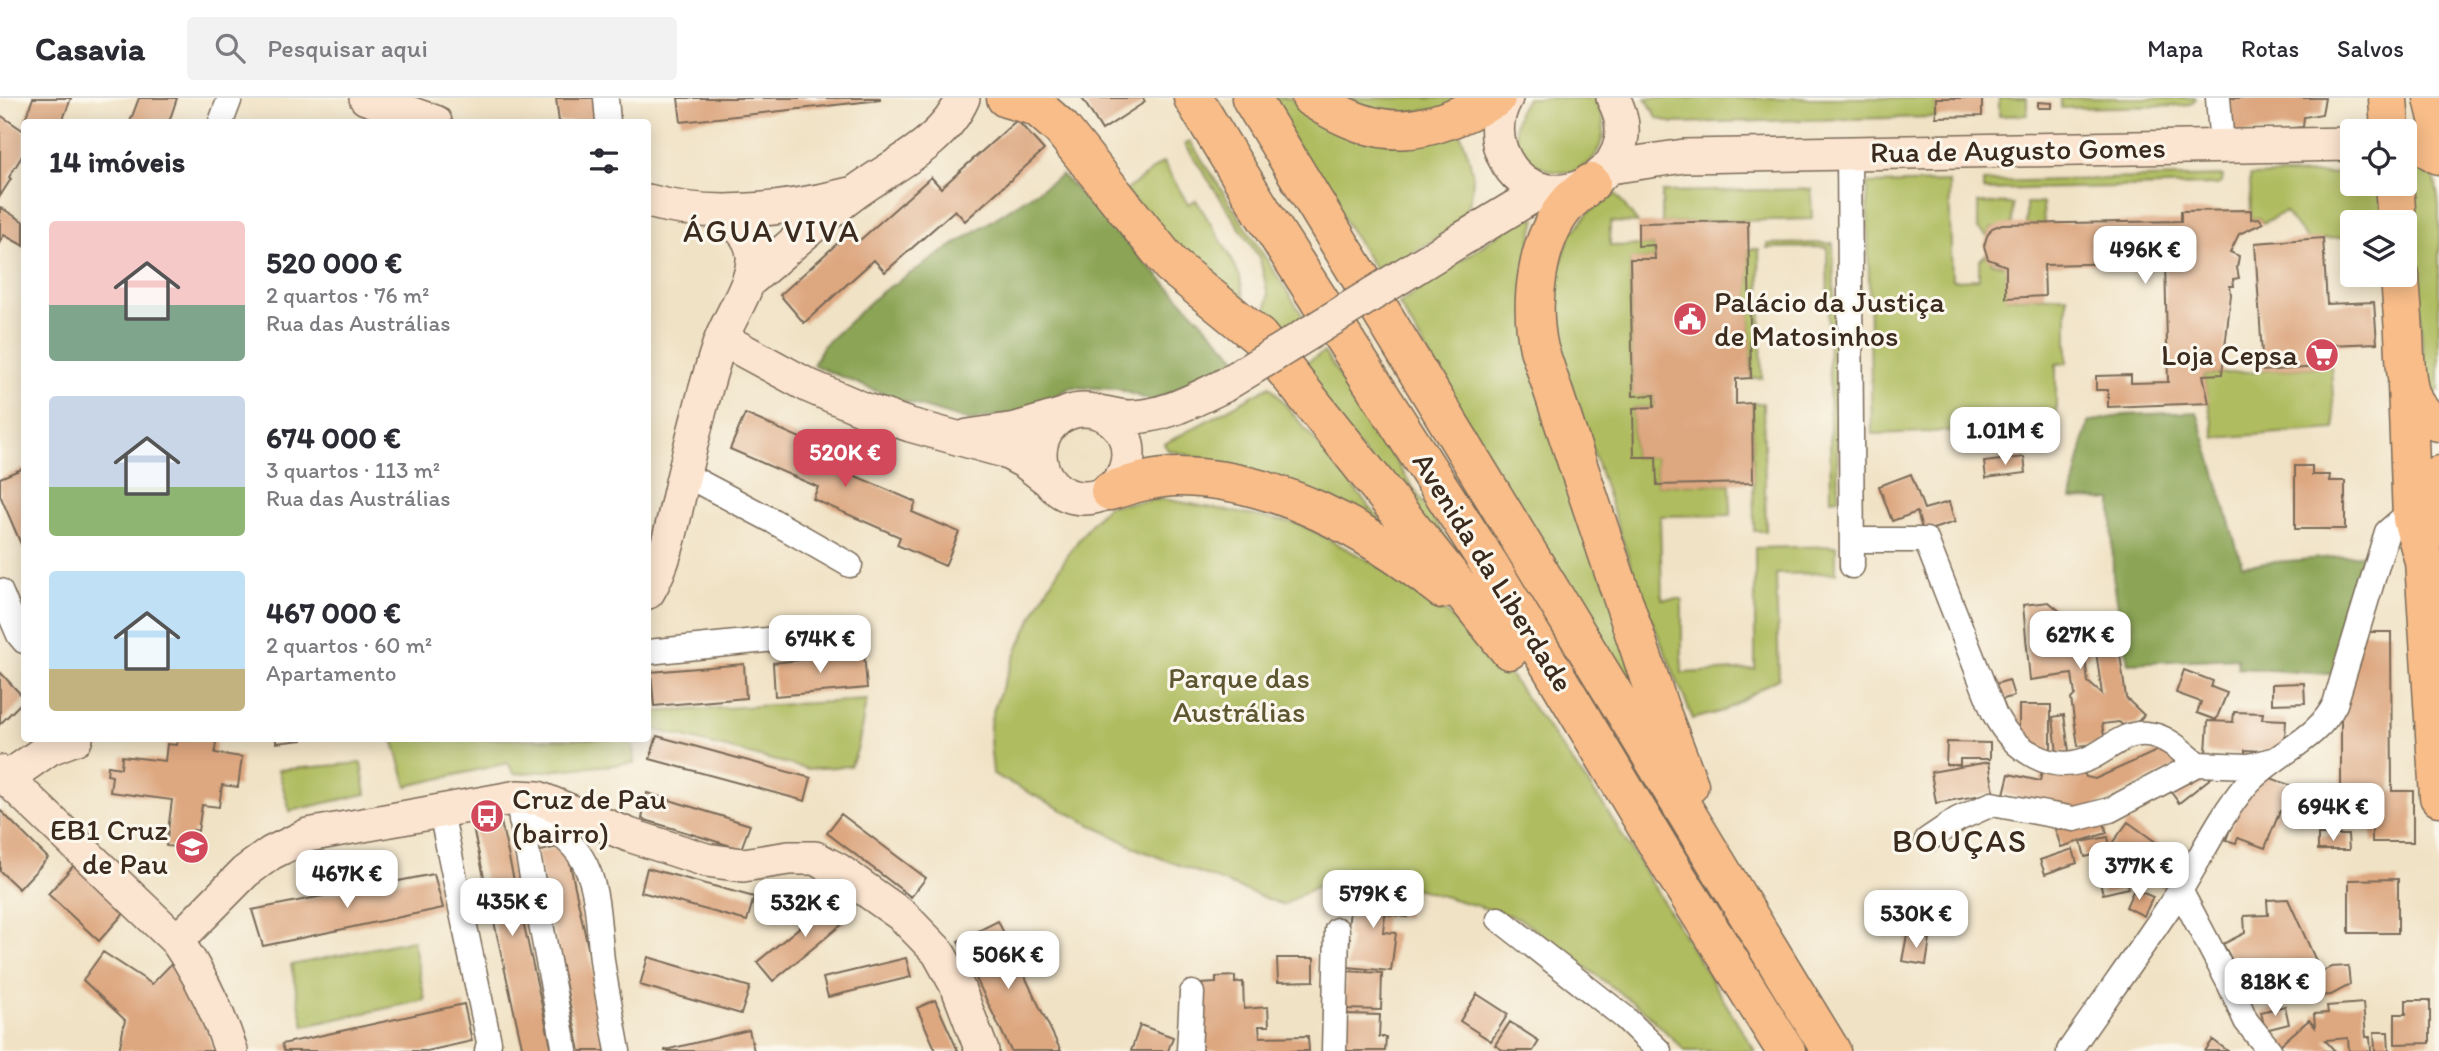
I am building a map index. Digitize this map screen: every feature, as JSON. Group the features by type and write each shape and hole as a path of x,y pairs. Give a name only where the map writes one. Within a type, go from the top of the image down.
{"main road":[{"path":"1006,98 1037,107 1061,128 1171,265 1259,337 1563,715 1674,872"},
{"name":"Avenida da Liberdade","path":"1193,98 1265,216 1490,566 1674,872 1786,1051"},
{"name":"Avenida da Liberdade","path":"1251,98 1831,1051"},
{"path":"1311,98 1368,126 1387,131 1412,131 1436,125 1496,98"},
{"path":"2388,98 2389,119"},
{"path":"2433,98 2439,123"},
{"path":"2417,144 2439,155"},
{"path":"1600,175 1570,202 1559,216 1545,249 1535,287 1534,327 1539,349 1683,771 1701,813 1795,993"},
{"path":"2401,287 2412,519 2424,561 2439,797"},
{"path":"2407,385 2421,413 2431,421 2439,422"},
{"path":"2424,561 2439,475"},
{"path":"1118,479 1148,481 1179,477 1270,491 1343,524 1388,550 1465,607 1509,650"}],"street":[{"path":"222,119 230,98"},
{"path":"606,98 608,119"},
{"path":"749,281 855,192 923,148 943,130 963,98"},
{"path":"722,339 820,391 910,425 1004,451 1025,462 1062,492 1074,498 1086,499 1118,479 1160,433 1223,386 1543,190 1522,178 1505,160 1499,143 1497,124 1506,98"},
{"path":"2218,98 2222,146"},
{"path":"382,101 427,119"},
{"path":"1618,106 1684,156"},
{"path":"1600,175 1620,145 1618,106"},
{"name":"Rua de Augusto Gomes","path":"1543,190 1576,190 1600,175 1684,156 2340,144"},
{"path":"1849,153 1852,566"},
{"path":"1462,239 1479,222 1490,203 1505,160"},
{"path":"651,202 688,209 717,211 810,204 855,192"},
{"path":"651,587 668,545 704,391 722,339 749,281 753,257 750,243 743,231 717,211"},
{"path":"958,437 993,433 1086,410 1128,417 1151,415 1173,410 1223,386"},
{"path":"1097,412 1110,417 1120,427 1126,439 1129,453 1118,479"},
{"path":"1048,480 1041,466 1042,444 1052,424 1063,415"},
{"path":"684,474 850,565"},
{"path":"2069,1051 2180,890 2238,796 2260,771 2328,719 2335,704 2387,533 2402,519 2412,519"},
{"path":"1852,540 1926,540 2003,732 2031,755 2042,760 2077,762 2129,736 2144,733 2175,745 2197,764"},
{"path":"0,591 21,637"},
{"path":"651,652 815,635"},
{"path":"66,742 3,775 177,942 198,973 219,1013 231,1051"},
{"path":"1927,840 1958,819 1992,804 2074,819 2110,810 2197,764 2249,766 2279,757"},
{"path":"177,942 245,872 271,853 308,835 441,812 519,809 538,799 629,835 706,860 743,865 789,858 815,859 838,870 903,916 939,952 958,988 982,1051"},
{"path":"519,809 565,1051"},
{"path":"519,809 571,843 590,870 595,888 603,963 618,1051"},
{"path":"441,812 489,1042 487,1051"},
{"path":"2180,890 2246,1021 2270,1051"},
{"path":"1499,919 1624,1017 1658,1051"},
{"path":"1334,1051 1337,930"},
{"path":"1189,1051 1192,993"}],"green space":[{"path":"1267,98 1290,98 1294,101 1457,126 1468,153 1473,179 1469,205 1451,229 1378,274"},
{"path":"1348,98 1467,98 1444,109 1385,114"},
{"path":"1527,98 1593,98 1602,114 1604,131 1601,143 1590,162 1574,171 1556,172 1539,166 1525,154 1516,138 1516,119"},
{"path":"1646,98 1936,98 1936,117 1673,123 1657,118"},
{"path":"1999,98 2027,98 2027,115 1999,116"},
{"path":"2061,98 2196,98 2185,106 2061,108"},
{"path":"1190,141 1305,319 1271,339 1265,330 1268,295 1260,259 1185,144"},
{"path":"1163,162 1188,204 1196,200 1228,252 1240,277 1246,309 1200,271 1125,191"},
{"path":"2420,167 2430,172 2439,205 2439,391 2429,390 2425,381 2417,273 2417,210 2412,210 2411,196 2417,196 2417,169"},
{"path":"2340,173 2340,196 2381,196 2383,210 2340,210 2340,238 2307,240 2285,212 2263,223 2259,218 2251,219 2250,176"},
{"path":"1062,175 1237,358 1214,373 1152,401 1118,389 1071,387 1031,409 970,421 893,398 813,365 823,346 880,293"},
{"path":"2223,176 2222,183 2217,185 1983,190 1983,182"},
{"path":"1949,182 1952,280 1979,279 1979,261 1986,254 1993,263 2006,266 2007,298 2067,296 2067,363 2056,364 2056,418 2053,426 2049,428 1872,434 1867,184"},
{"path":"1811,189 1812,219 1662,223 1662,192"},
{"path":"1616,194 1638,223 1610,222 1610,246 1654,245 1655,259 1630,260 1633,395 1654,395 1654,407 1633,408 1634,457 1656,457 1657,485 1730,484 1731,515 1660,516 1662,599 1682,599 1682,673 1755,669 1755,548 1836,546 1836,573 1776,574 1779,678 1723,711 1693,719 1639,590 1555,336 1557,281 1573,229 1575,230 1589,212"},
{"path":"1978,203 2013,204 2012,224 1992,228 1987,236 1978,229"},
{"path":"2026,203 2043,203 2044,224 2026,224"},
{"path":"1536,218 1530,245 1644,711 1491,462 1399,304 1515,223"},
{"path":"1833,243 1838,498 1831,499 1827,247 1767,248 1767,244"},
{"path":"1748,249 1759,249 1762,378 1751,378"},
{"path":"1324,352 1498,617 1295,369"},
{"path":"2331,366 2335,429 2215,438 2203,375"},
{"path":"1270,386 1391,533 1237,467 1168,450 1164,444"},
{"path":"1752,403 1763,403 1766,531 1754,531"},
{"path":"2197,412 2242,565 2369,554 2343,675 2238,668 2237,658 2128,663 2113,577 2112,500 2071,499 2088,422 2125,415"},
{"name":"Parque das Austrálias","path":"1163,499 1300,524 1418,587 1501,663 1606,809 1755,1051 1685,1051 1647,1013 1519,918 1348,869 1283,905 1140,850 993,774 990,732 994,709 1025,633 1061,566 1107,506"},
{"path":"867,700 856,752 850,766 807,769 652,729 651,712"},
{"path":"394,742 633,742 634,763 514,774 508,763 407,786"},
{"path":"361,763 366,794 290,811 278,770"},
{"path":"413,940 425,1000 304,1026 291,965"}],"building":[{"path":"33,98 71,98 63,119 25,119"},
{"path":"139,98 177,98 170,119 131,119"},
{"path":"556,98 594,98 597,119 559,119"},
{"path":"678,98 880,98 880,100 681,122"},
{"path":"1082,98 1143,98 1145,102 1102,130"},
{"path":"1936,98 1982,98 1982,116 1936,117"},
{"path":"2220,98 2325,98 2322,114 2304,117 2303,127 2218,135"},
{"path":"2038,102 2052,103 2052,108 2038,108"},
{"path":"0,115 21,129 21,158 0,196"},
{"path":"1017,120 1044,150 965,221 955,210 885,272 874,260 804,323 780,295 850,232 859,241 931,177 941,188"},
{"path":"0,207 21,220 21,244 4,235 0,242"},
{"path":"2251,210 2251,219 2259,218 2263,223 2239,234 2230,252 2239,256 2239,278 2233,279 2234,286 2230,286 2222,374 2203,375 2209,403 2108,407 2108,390 2096,390 2096,376 2131,375 2131,383 2168,382 2165,262 2044,265 2045,296 2006,298 2006,266 1988,259 1984,246 1992,228 2002,224 2181,221 2181,211"},
{"name":"Palácio da Justiça de Matosinhos","path":"1748,221 1751,378 1736,379 1736,404 1752,403 1753,483 1657,485 1656,457 1634,457 1633,408 1654,407 1654,395 1633,396 1630,259 1655,259 1654,245 1638,246 1638,223"},
{"path":"2323,238 2327,304 2374,302 2377,343 2329,345 2331,366 2263,371 2255,243"},
{"path":"745,414 835,453 830,465 916,502 912,512 959,532 945,566 897,545 900,537 813,499 818,487 730,449"},
{"path":"2024,457 2026,473 1986,478 1984,462"},
{"path":"2295,466 2312,466 2312,475 2330,475 2329,481 2345,481 2345,529 2295,529"},
{"path":"21,469 21,544 0,495 0,478"},
{"path":"1911,474 1924,509 1949,502 1955,522 1923,532 1917,512 1892,521 1879,486"},
{"path":"2049,602 2069,619 2056,634 2057,641 2088,637 2090,654 2085,659 2088,682 2102,694 2092,623 2105,621 2117,632 2126,698 2144,715 2135,725 2124,726 2119,722 2102,724 2104,736 2096,744 2078,746 2071,699 2075,695 2072,674 2030,680 2023,605"},
{"path":"2349,632 2391,632 2392,791 2413,791 2413,842 2372,842 2372,791 2341,791 2341,701"},
{"path":"864,653 867,688 775,696 773,663"},
{"path":"744,664 746,698 654,706 651,672"},
{"path":"2184,670 2213,681 2211,687 2227,693 2216,720 2197,713 2201,702 2176,693"},
{"path":"0,672 21,695 21,703 0,724"},
{"path":"2009,680 2014,696 1997,701 1992,685"},
{"path":"2304,683 2305,703 2272,704 2272,684"},
{"path":"2019,705 2051,705 2051,753 2019,753"},
{"path":"2234,712 2263,713 2262,719 2286,720 2284,752 2206,752 2208,721 2233,722"},
{"path":"2064,715 2069,751 2057,753 2053,717"},
{"path":"657,736 811,778 805,801 650,759"},
{"path":"177,742 216,742 215,753 242,757 238,787 222,785 219,807 202,805 198,831 194,830 191,849 166,846 172,800 110,792 112,776 107,775 108,766 121,768 122,756 165,761 167,744 177,745"},
{"path":"1947,742 1990,743 1990,759 1960,759 1960,765 1946,765"},
{"path":"2172,744 2181,764 2080,813 2004,794 2009,774 2040,781 2044,761 2083,771 2086,777 2095,779"},
{"path":"2206,758 2217,773 2179,803 2168,788"},
{"path":"1989,762 1994,793 1936,803 1931,772"},
{"path":"2252,771 2300,789 2290,815 2280,811 2265,848 2238,838 2236,843 2226,840"},
{"path":"647,793 750,825 741,849 642,819"},
{"path":"2349,796 2352,818 2336,820 2333,798"},
{"path":"0,810 48,858 19,889 0,871"},
{"path":"841,814 926,878 911,897 827,833"},
{"path":"2102,815 2107,833 2061,847 2055,829"},
{"path":"501,822 552,1051 523,1051 473,828"},
{"path":"2128,822 2182,861 2163,887 2111,849 2112,851 2085,857 2081,842 2108,837 2110,846"},
{"path":"2318,835 2348,835 2349,850 2318,850"},
{"path":"566,845 610,1051 580,1051 537,852"},
{"path":"2073,849 2077,863 2045,874 2040,860"},
{"path":"2120,859 2128,888 2103,894 2096,865"},
{"path":"75,864 126,911 99,941 48,894"},
{"path":"647,868 754,897 747,921 641,892"},
{"path":"434,874 443,908 263,946 252,910"},
{"path":"2398,879 2398,933 2349,933 2349,880"},
{"path":"2134,889 2153,897 2144,916 2126,907"},
{"path":"1352,892 1409,898 1407,917 1385,914 1383,932 1396,933 1391,971 1347,967"},
{"path":"838,896 853,915 773,981 757,962"},
{"path":"2288,899 2321,972 2331,967 2348,966 2350,985 2331,995 2294,997 2293,984 2303,983 2321,974 2309,975 2273,993 2269,984 2239,986 2238,969 2253,961 2233,962 2223,944 2245,933 2244,916 2268,915 2267,900"},
{"path":"998,921 1061,1051 1011,1051 958,941"},
{"path":"1907,935 1930,939 1926,965 1902,961"},
{"path":"103,952 152,984 176,959 192,984 214,1051 119,1051 125,1020 83,980"},
{"path":"648,957 750,987 741,1014 640,985"},
{"path":"906,958 911,977 828,997 823,978"},
{"path":"1277,958 1314,958 1314,981 1278,982"},
{"path":"1345,971 1382,973 1381,1010 1344,1009"},
{"path":"1235,976 1235,983 1243,982 1244,1009 1268,1007 1269,1026 1259,1026 1260,1037 1308,1036 1309,1051 1202,1051 1200,984 1216,983 1216,977"},
{"path":"1477,994 1508,1014 1491,1041 1460,1021"},
{"path":"935,1000 958,1051 936,1051 917,1008"},
{"path":"2406,1000 2430,1000 2430,1043 2395,1044 2395,1014 2406,1014"},
{"path":"2363,1003 2366,1037 2370,1037 2371,1051 2349,1051 2348,1038 2325,1040 2335,1051 2273,1051 2309,1020 2315,1027 2314,1014 2328,1013 2327,1006"},
{"path":"464,1004 472,1041 427,1051 284,1051 282,1044"},
{"path":"2285,1006 2289,1024 2265,1030 2261,1012"},
{"path":"1346,1014 1380,1015 1379,1037 1386,1037 1385,1051 1345,1051"},
{"path":"1510,1022 1539,1041 1533,1051 1504,1051 1495,1045"},
{"path":"1140,1025 1173,1037 1168,1051 1131,1051"},
{"path":"749,1030 754,1051 665,1051 665,1050"},
{"path":"2374,1032 2388,1032 2389,1051 2375,1051"},
{"path":"2213,1040 2228,1051 2205,1051"}],"place":[{"name":"Palácio da Justiça de Matosinhos","path":"1690,319"},
{"name":"Loja Cepsa","path":"2322,355"},
{"name":"Cruz de Pau (bairro)","path":"487,816"},
{"name":"EB1 Cruz de Pau","path":"192,847"}],"district":[{"name":"ÁGUA VIVA","path":"772,231"},
{"name":"BOUÇAS","path":"1960,841"}]}
